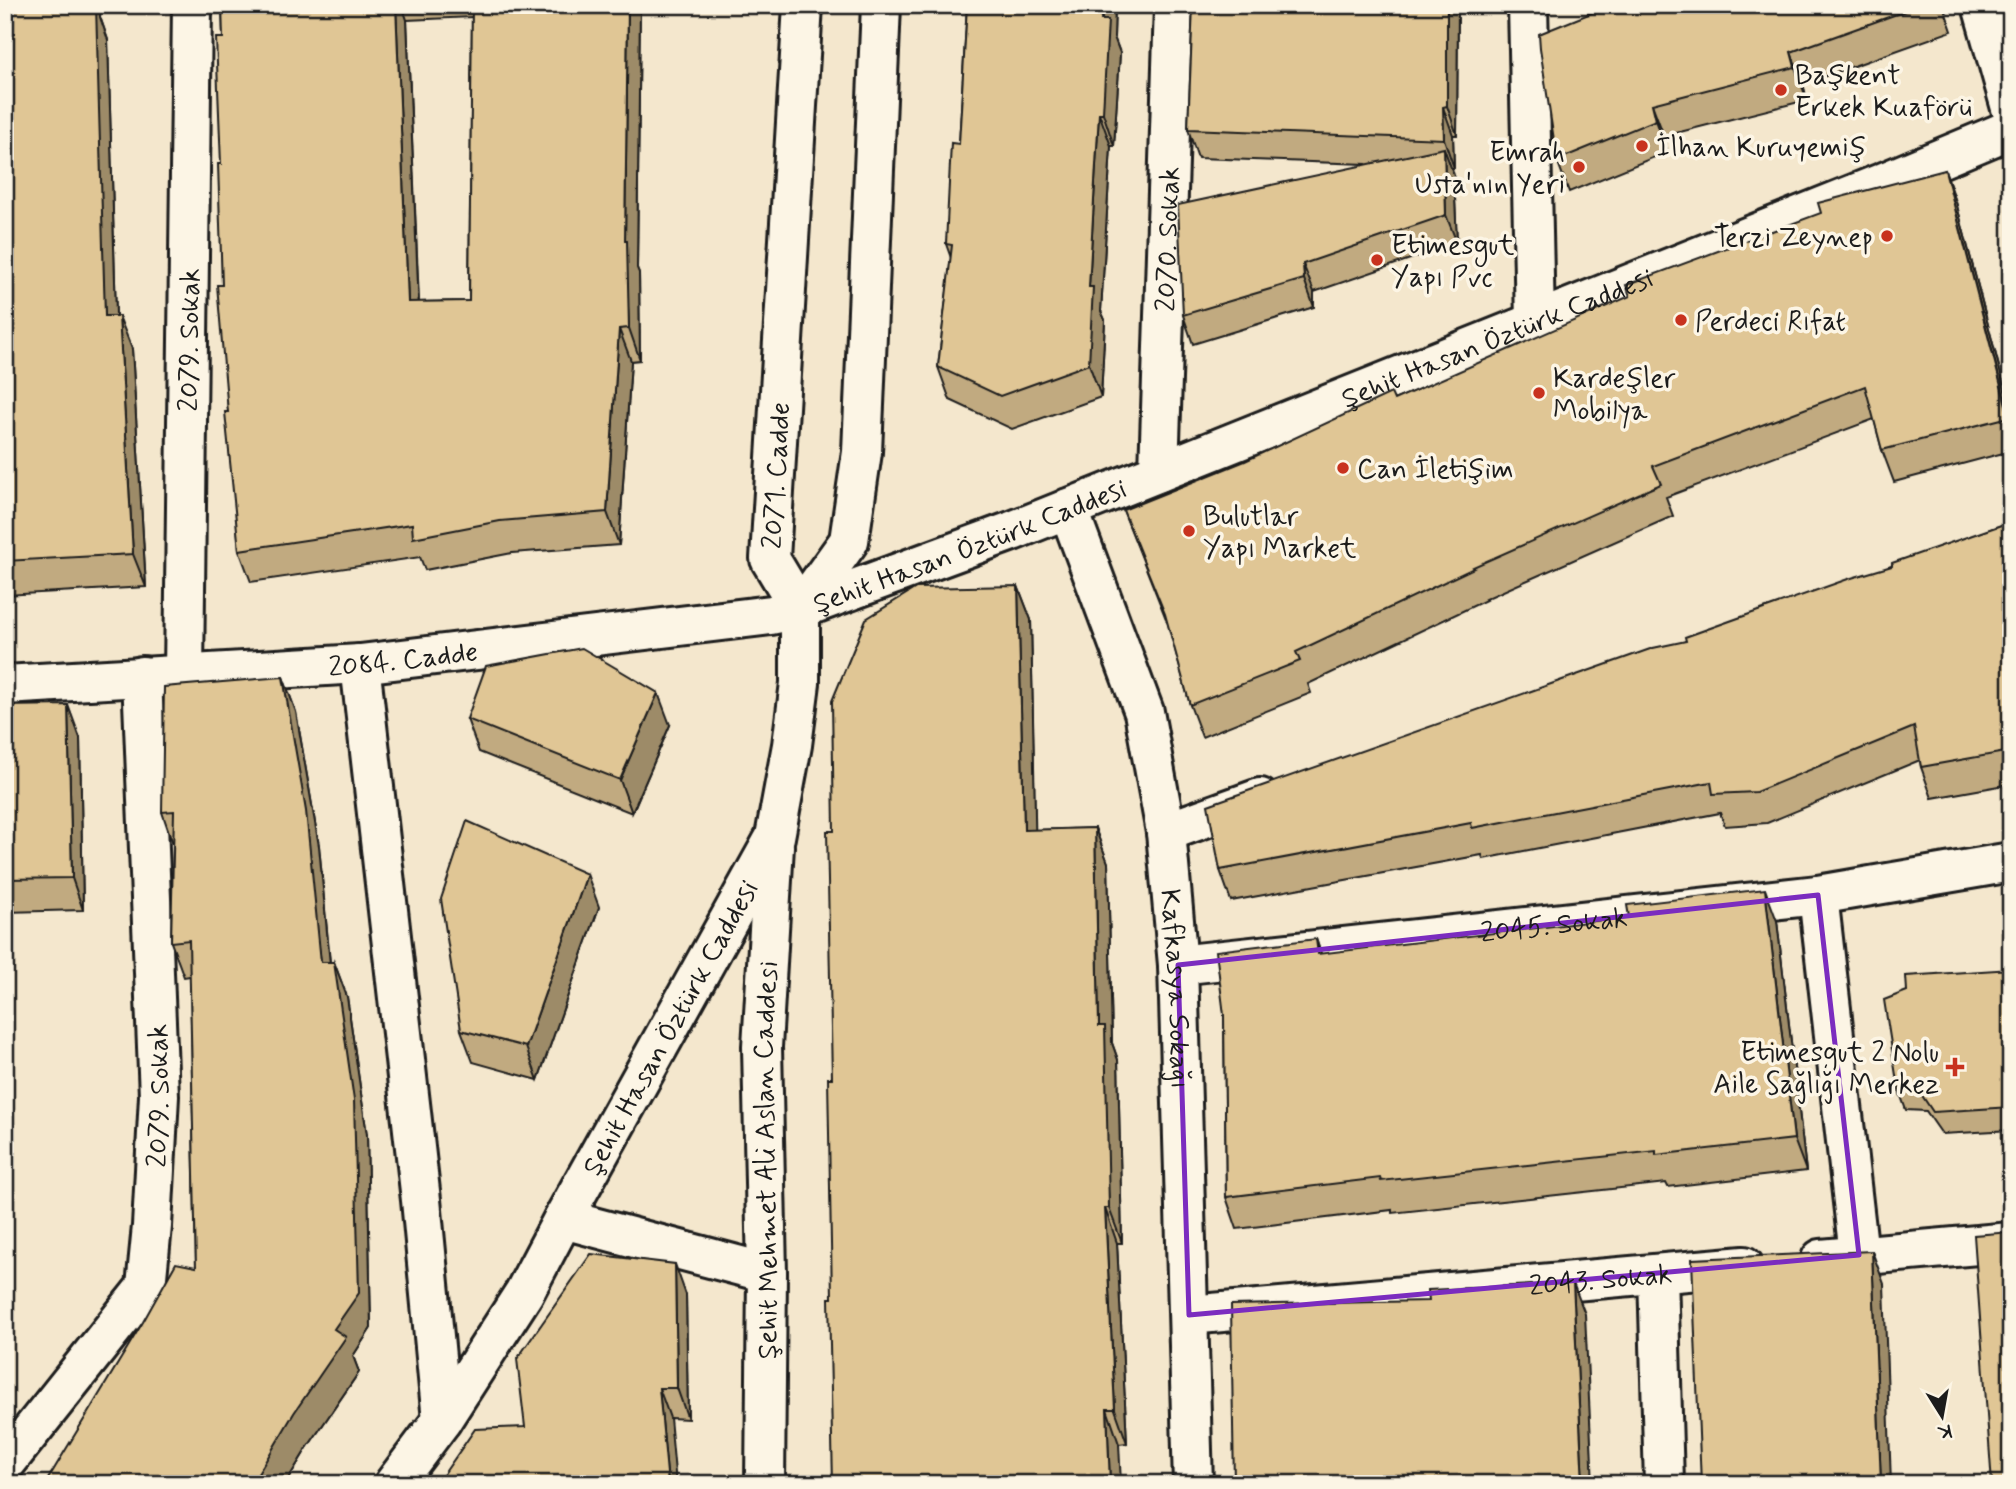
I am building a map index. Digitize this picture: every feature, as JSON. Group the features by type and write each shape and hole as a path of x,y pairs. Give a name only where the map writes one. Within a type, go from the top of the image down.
{"street":[{"name":"2079. Sokak","path":"184,674 192,5"},
{"name":"2071. Cadde","path":"800,609 770,559 803,5"},
{"path":"800,609 849,541 862,452 881,5"},
{"name":"2070. Sokak","path":"1159,472 1174,5"},
{"path":"1528,5 1535,321"},
{"path":"1982,5 2011,108"},
{"name":"Şehit Hasan Öztürk Caddesi","path":"394,1484 442,1420 524,1293 775,837 800,683 800,609 1159,472 1882,183 2011,128"},
{"name":"Kafkasya Sokağı","path":"1068,508 1144,712 1166,832 1178,965 1193,1484"},
{"name":"2084. Cadde","path":"5,685 360,664 771,615 800,609"},
{"path":"360,664 421,1200 442,1420"},
{"name":"2079. Sokak","path":"5,1464 146,1287 159,1096 142,677"},
{"path":"1166,832 1296,786"},
{"name":"Şehit Mehmet Ali Aslan Caddesi","path":"765,1484 767,1273 762,1047 775,837"},
{"name":"2045. Sokak","path":"1178,965 1818,895 2011,862"},
{"path":"1818,895 1859,1255"},
{"path":"563,1219 767,1273"},
{"name":"2043. Sokak","path":"1189,1315 2011,1242"},
{"path":"1658,1274 1664,1484"}],"highlighted area":[{"path":"1818,895 1859,1255 1189,1315 1178,965"}],"building":[{"path":"5,5 96,6 105,316 119,316 133,554 5,561"},
{"path":"222,5 396,5 408,302 469,301 472,5 628,5 625,241 629,328 619,329 607,512 500,521 413,538 412,524 239,550 225,412 228,412 217,285 222,285 216,38 223,38"},
{"path":"967,5 1102,5 1101,20 1108,20 1103,113 1099,113 1089,287 1093,287 1089,364 1000,396 938,367 952,245 946,244 951,143 959,144"},
{"path":"1193,5 1447,5 1447,106 1443,107 1444,139 1188,129"},
{"path":"1611,5 1922,5 1791,52 1795,67 1652,104 1656,120 1557,160 1539,34"},
{"path":"1444,148 1446,215 1303,264 1304,279 1183,315 1178,205"},
{"path":"1945,170 2009,417 1882,450 1865,386 1653,466 1661,484 1473,567 1296,652 1300,661 1190,705 1165,614 1123,510 1245,461 1391,393 1394,400 1630,296 1626,285 1821,213 1818,203"},
{"path":"2011,520 2011,751 1921,767 1914,727 1756,792 1713,794 1711,782 1472,828 1471,823 1220,870 1208,805 1653,648 1686,641 1685,637 1892,566 1892,563"},
{"path":"1018,586 1024,830 1095,828 1099,1026 1105,1026 1109,1208 1105,1208 1115,1409 1107,1409 1110,1484 833,1484 828,1078 832,1078 827,831 834,831 832,701 866,619 916,588"},
{"path":"582,648 658,693 620,780 467,719 486,666"},
{"path":"283,677 306,811 321,962 334,962 354,1100 359,1293 334,1329 346,1337 294,1413 252,1484 45,1484 176,1263 196,1267 189,940 171,942 174,811 162,812 164,687"},
{"path":"68,705 72,878 5,879 5,706"},
{"path":"467,821 587,874 526,1047 461,1030 441,899"},
{"path":"1765,889 1794,1139 1381,1181 1380,1178 1226,1197 1224,1015 1216,951 1316,939 1318,954 1629,917 1627,905"},
{"name":"Etimesgut 2 Nolu Aile Sağlığı Merkez","path":"2011,969 2011,1107 1933,1112 1917,1088 1898,1088 1884,1000 1907,991 1906,976"},
{"path":"2011,1232 2011,1484 1992,1484 1974,1235"},
{"path":"1872,1251 1881,1484 1701,1484 1692,1259"},
{"path":"591,1254 675,1264 677,1388 659,1388 668,1484 437,1484 475,1429 525,1427 517,1359"},
{"path":"1573,1283 1583,1484 1234,1484 1231,1305 1429,1301 1428,1290"}],"place":[{"name":"Başkent Erkek Kuaförü","path":"1781,90"},
{"name":"İlhan Kuruyemiş","path":"1642,146"},
{"name":"Emrah Usta'nın Yeri","path":"1579,167"},
{"name":"Terzi Zeynep","path":"1887,236"},
{"name":"Etimesgut Yapı Pvc","path":"1377,260"},
{"name":"Perdeci Rıfat","path":"1681,320"},
{"name":"Kardeşler Mobilya","path":"1539,393"},
{"name":"Can İletişim","path":"1343,468"},
{"name":"Bulutlar Yapı Market","path":"1189,531"},
{"name":"Etimesgut 2 Nolu Aile Sağlığı Merkez","path":"1955,1067"}]}
